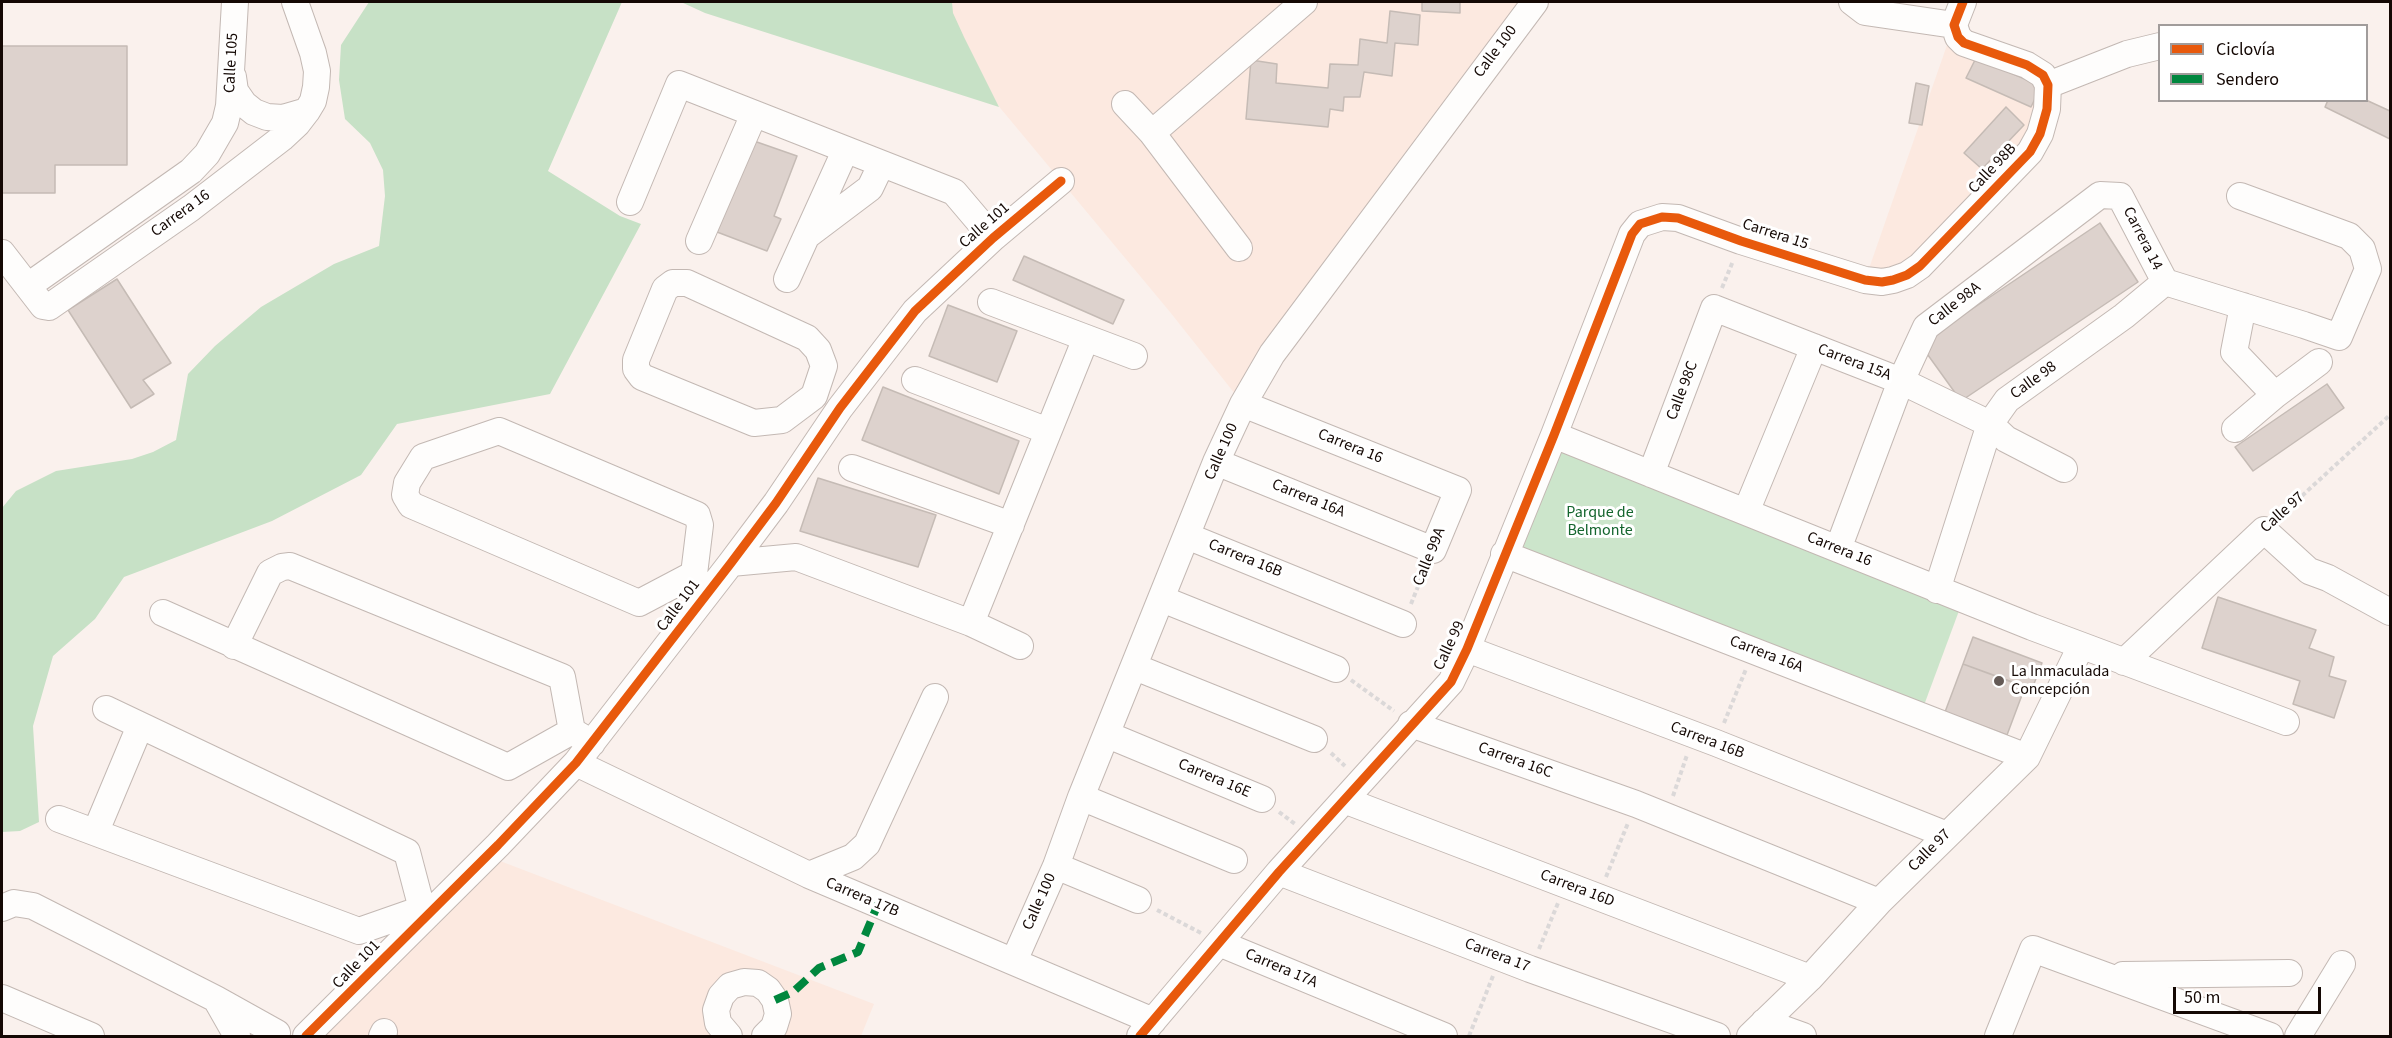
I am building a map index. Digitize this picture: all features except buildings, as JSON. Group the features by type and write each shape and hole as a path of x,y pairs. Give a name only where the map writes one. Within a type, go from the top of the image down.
{"street":[{"name":"Calle 105","path":"225,123 232,73 235,2"},
{"path":"232,73 235,91 244,104 254,112 267,117 283,118 307,111 313,101 317,71 306,29 295,2"},
{"path":"1152,133 1304,2"},
{"name":"Calle 100","path":"1014,961 1056,866 1081,797 1108,735 1216,462 1243,404 1272,354 1535,2"},
{"path":"1852,2 1865,12 1954,25"},
{"path":"1963,2 1954,25 1958,37 1964,43 2027,65 2043,75 2048,85 2127,54 2158,46"},
{"path":"630,202 680,84 845,151 954,192 993,238"},
{"name":"Calle 98B","path":"1864,280 1882,282 1893,280 1907,275 1920,266 2010,175 2030,152 2040,134 2047,109 2048,85"},
{"path":"1125,104 1152,133 1239,248"},
{"name":"Carrera 16","path":"225,123 207,154 191,171 28,286 46,308 191,208 282,138 307,111"},
{"path":"699,241 754,114"},
{"path":"787,279 845,151"},
{"path":"806,236 870,188 881,165"},
{"name":"Calle 101","path":"306,1036 425,911 498,845 576,764 582,737 704,579 731,562 776,503 840,408 915,310 993,238 1061,181"},
{"name":"Calle 98A","path":"1838,549 1901,381 1926,327 2100,195 2120,196"},
{"name":"Carrera 14","path":"2120,196 2164,282"},
{"path":"2164,282 2338,337 2368,269 2362,249 2349,236 2240,196"},
{"name":"Calle 99","path":"1152,1031 1279,872 1451,682 1467,649 1554,435 1632,234 1640,224 1646,221 1662,217 1678,218"},
{"name":"Carrera 15","path":"1678,218 1864,280"},
{"path":"2,253 28,286"},
{"name":"Calle 98","path":"1937,590 1990,424 2007,400 2124,316 2164,282"},
{"path":"673,283 687,283 807,338 818,350 824,366 814,396 782,420 754,423 642,377 636,369 636,360 665,289 673,283"},
{"path":"991,302 1134,356"},
{"path":"2243,306 2234,352 2275,395"},
{"name":"Carrera 15A","path":"1714,308 1901,381 1990,424 2006,439 2064,469"},
{"name":"Calle 98C","path":"1651,474 1714,308"},
{"path":"971,623 1086,338"},
{"path":"1746,512 1814,347"},
{"path":"2235,429 2319,362"},
{"path":"915,380 1048,431"},
{"path":"814,396 840,408"},
{"name":"Carrera 16","path":"1243,404 1458,490"},
{"path":"499,431 697,515 700,525 704,579 639,603 411,505 405,495 407,483 423,458 499,431"},
{"name":"Carrera 16","path":"1554,435 1937,590 2286,722"},
{"name":"Carrera 16A","path":"1216,462 1433,550"},
{"path":"852,468 1011,525"},
{"name":"Calle 99A","path":"1433,550 1458,490"},
{"path":"2264,530 2309,571 2328,578 2391,612"},
{"name":"Calle 97","path":"2124,662 2264,530"},
{"name":"Carrera 16B","path":"1187,536 1403,624"},
{"name":"Carrera 16A","path":"1504,554 2027,757"},
{"path":"731,562 796,557 971,623 1020,646"},
{"path":"163,613 234,646 508,767 582,737 562,677 290,566 270,573 234,646"},
{"path":"1162,599 1336,669"},
{"name":"Calle 97","path":"1757,1029 1810,978 1879,902 2027,757 2081,646"},
{"name":"Carrera 16B","path":"1467,649 1705,739 1947,835"},
{"path":"1135,667 1314,739"},
{"path":"810,875 853,857 867,844 935,697"},
{"path":"59,819 359,931 425,911 407,852 106,710"},
{"name":"Carrera 16C","path":"1411,724 1636,804 1879,902"},
{"path":"96,831 141,726"},
{"name":"Carrera 16E","path":"1108,735 1262,799"},
{"name":"Carrera 17B","path":"576,764 810,875 1014,961 1152,1031"},
{"path":"1081,797 1234,860"},
{"name":"Carrera 16D","path":"1344,800 1810,978"},
{"path":"1056,866 1138,900"},
{"name":"Carrera 17","path":"1279,872 1530,969 1717,1036"},
{"path":"2,908 14,903 33,906 216,999 277,1033"},
{"name":"Carrera 17A","path":"1220,943 1444,1036"},
{"path":"1998,1036 2033,949 2270,1036"},
{"path":"2298,1036 2342,964"},
{"path":"2107,975 2289,973"},
{"path":"729,1036 718,1023 716,1010 721,996 730,986 744,982 758,983 768,990 775,1000 778,1014 774,1027 765,1036"},
{"path":"2,998 91,1036"},
{"path":"216,999 237,1036"},
{"path":"1757,1029 1803,1036"}],"path":[{"path":"1714,308 1741,240"},
{"path":"1666,816 1705,739 1754,651"},
{"path":"1336,669 1411,724"},
{"path":"1314,739 1361,780"},
{"path":"1598,897 1636,804"},
{"path":"1530,969 1566,885"},
{"path":"1138,900 1220,943"},
{"path":"1469,1036 1501,957"}],"shaded area":[{"path":"912,2 1535,2 1243,404 1170,312"},
{"path":"1954,25 2037,70 2040,134 1920,266 1865,280"},
{"path":"487,856 874,1004 861,1036 765,1036 768,990 721,996 729,1036 306,1036"}],"green space":[{"path":"369,2 622,2 548,171 620,216 641,224 550,394 397,424 361,475 272,521 124,577 95,619 53,656 33,726 39,822 20,831 2,832 2,508 16,491 56,471 132,459 153,452 176,440 188,374 215,346 261,307 334,264 379,246 385,196 383,170 370,143 345,119 339,80 341,45"},
{"path":"681,2 952,2 953,13 999,107 705,13"},
{"name":"Parque de Belmonte","path":"1554,435 1963,600 1920,716 1504,554"}],"marked path":[{"path":"775,1000 793,992 819,968 858,952 878,904"}],"cycle path":[{"path":"1140,1036 1279,872 1451,682 1467,649 1554,435 1632,234 1640,224 1662,217 1678,218 1741,241 1865,280 1882,282 1893,280 1907,275 1920,266 2030,152 2040,134 2047,109 2048,85 2043,75 2027,65 1964,43 1958,37 1954,25 1963,2"},
{"path":"306,1036 498,845 576,763 731,563 776,503 840,408 915,311 993,238 1061,181"}],"place":[{"name":"La Inmaculada Concepción","path":"1999,681"}]}
